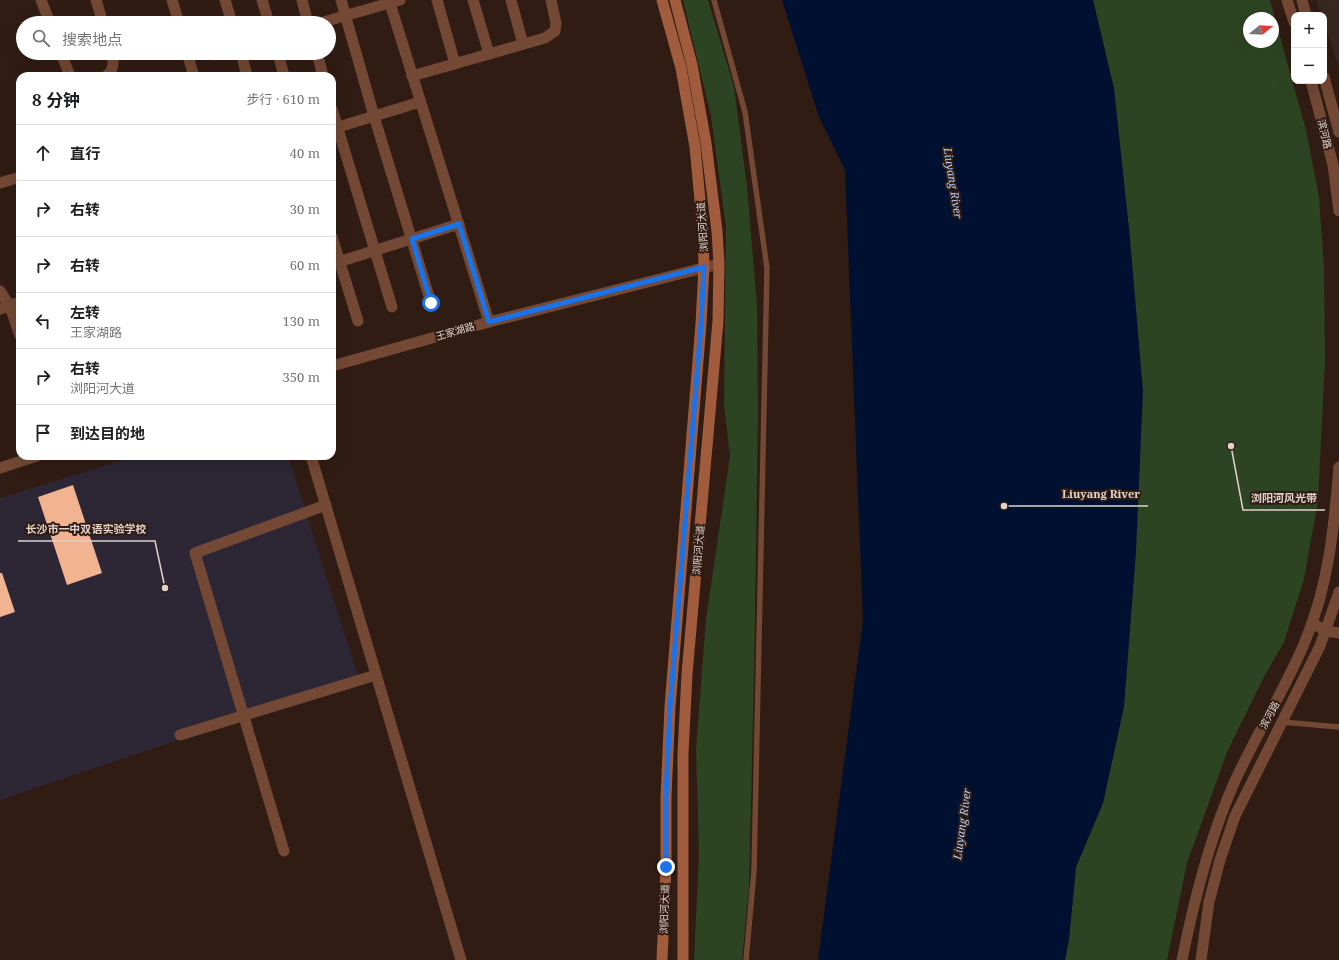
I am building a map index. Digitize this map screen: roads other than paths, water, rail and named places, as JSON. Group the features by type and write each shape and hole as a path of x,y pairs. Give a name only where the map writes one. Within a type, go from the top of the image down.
{"main road":[{"name":"浏阳河大道","path":"662,0 681,68 695,147 703,232 704,267 700,340 670,707 662,960"},
{"name":"浏阳河大道","path":"675,0 692,65 706,143 717,231 719,264 718,321 687,674 684,730 683,960"}],"street":[{"path":"41,0 47,16"},
{"path":"96,0 101,16"},
{"path":"172,0 177,16"},
{"path":"225,0 230,16"},
{"path":"262,0 267,16"},
{"path":"302,0 306,16"},
{"path":"341,0 374,116 431,303"},
{"path":"436,0 455,64"},
{"path":"473,0 489,54"},
{"path":"511,0 523,44"},
{"path":"412,76 545,38 555,30 556,23 551,0"},
{"path":"1288,0 1291,12"},
{"path":"1302,0 1305,12"},
{"path":"336,19 393,1 412,76 489,322"},
{"path":"64,60 68,72"},
{"path":"111,72 114,60"},
{"path":"189,60 193,72"},
{"path":"243,60 246,72"},
{"path":"280,60 283,72"},
{"path":"319,60 322,72"},
{"name":"滨河路","path":"1313,84 1333,165 1339,211"},
{"name":"滨河路","path":"1326,84 1339,132"},
{"path":"336,128 420,102"},
{"path":"336,131 392,307"},
{"path":"0,183 16,178"},
{"path":"358,320 336,263 459,224"},
{"name":"王家湖路","path":"336,365 489,322 719,264"},
{"path":"0,291 10,306 16,324"},
{"path":"0,468 25,460"},
{"path":"312,460 461,960"},
{"name":"滨河路","path":"1182,960 1197,893 1209,849 1221,815 1235,781 1307,639 1328,566 1334,526 1339,467"},
{"path":"284,851 195,553 326,505"},
{"name":"滨河路","path":"1201,960 1209,902 1220,860 1235,816 1320,646 1339,592"},
{"path":"1312,623 1326,631 1339,633"},
{"path":"180,735 376,676"}],"lane":[{"path":"714,0 744,112 767,268 754,871 746,960"},
{"path":"1282,722 1339,727"}],"water":[{"path":"782,0 1093,0 1114,89 1130,239 1143,391 1136,552 1124,707 1103,803 1076,867 1069,939 1065,960 818,960 863,620 845,170 819,117"}],"place":[{"name":"浏阳河风光带","path":"1231,446"},
{"name":"Liuyang River","path":"1004,506"},
{"name":"长沙市一中双语实验学校","path":"165,588"}]}
